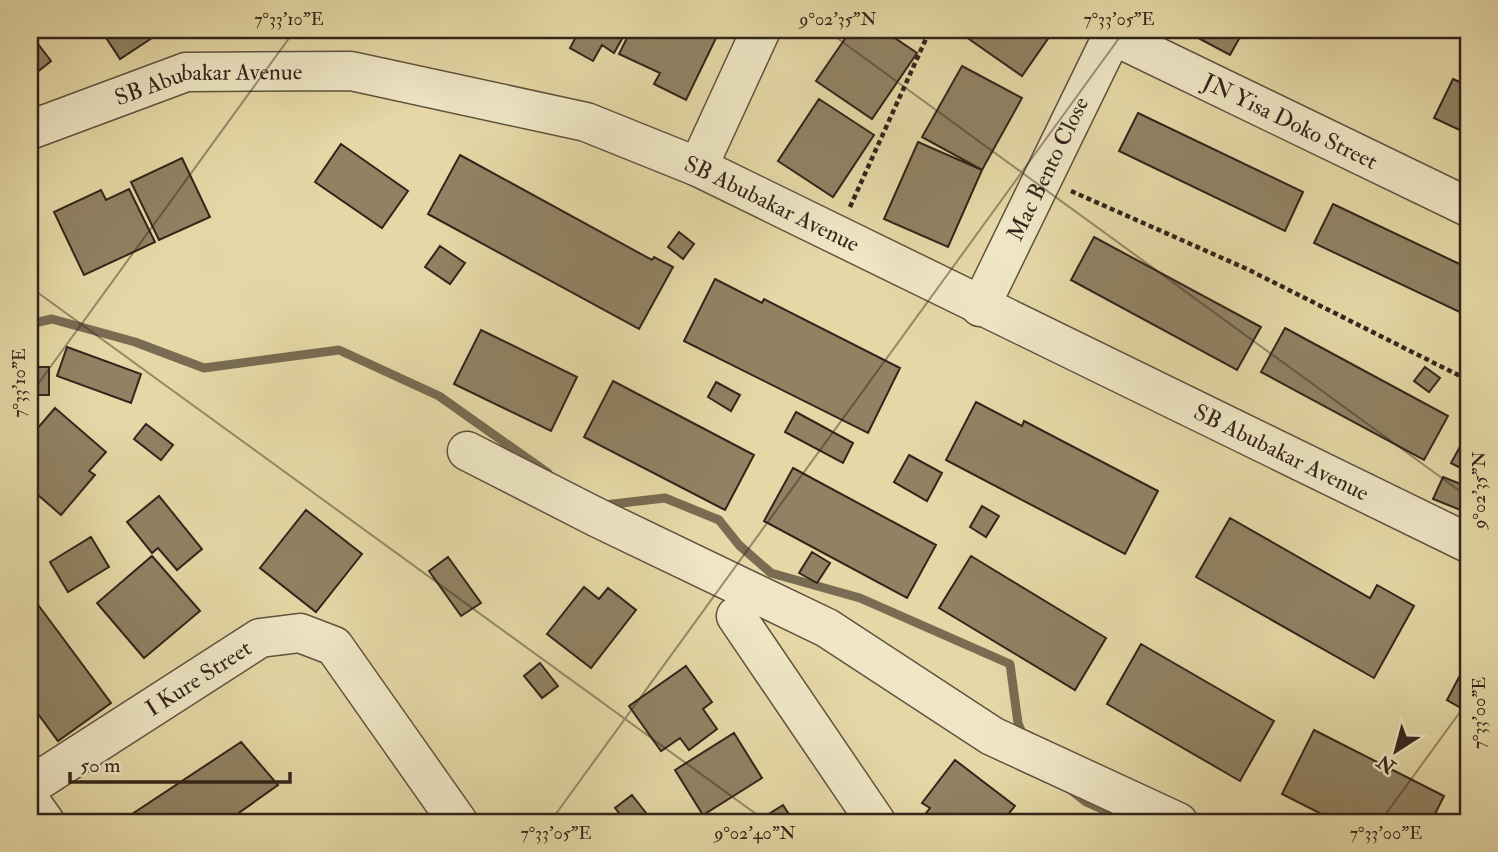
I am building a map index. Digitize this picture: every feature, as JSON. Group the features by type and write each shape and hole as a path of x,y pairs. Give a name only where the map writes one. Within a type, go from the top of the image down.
{"street":[{"path":"698,167 761,30"},
{"name":"Mac Bento Close","path":"981,307 1114,32"},
{"name":"JN Yisa Doko Street","path":"1114,32 1468,206"},
{"name":"SB Abubakar Avenue","path":"30,130 187,72 351,71 586,122 698,167 1468,543"},
{"path":"467,451 596,517 827,628 992,736 1178,822"},
{"path":"736,616 876,822"},
{"name":"I Kure Street","path":"30,786 260,638 300,633 334,646 458,822"},
{"path":"30,801 45,822"}],"path":[{"path":"836,236 930,30"},
{"path":"1042,179 1247,269 1468,380"}],"building":[{"path":"101,30 129,30 133,35 142,30 164,30 120,59"},
{"path":"571,30 627,30 614,53 602,45 593,61 570,48 578,33"},
{"path":"631,30 704,30 717,36 686,100 654,84 660,73 619,54"},
{"path":"851,30 883,30 917,53 872,119 816,81"},
{"path":"971,30 1054,30 1022,76 966,37"},
{"path":"1244,30 1230,55 1187,32"},
{"path":"35,40 51,61 36,73 30,65 30,44"},
{"path":"962,66 1022,98 982,170 922,137"},
{"path":"1453,79 1468,86 1468,134 1434,118"},
{"path":"819,99 874,135 833,197 778,161"},
{"path":"1138,113 1303,192 1285,231 1119,151"},
{"path":"918,142 982,170 948,247 884,219"},
{"path":"341,144 408,191 382,228 315,182"},
{"path":"460,155 652,260 654,257 673,267 639,329 428,214"},
{"path":"182,158 210,217 159,240 131,182"},
{"path":"129,189 155,242 84,275 54,212 101,190 106,200"},
{"path":"1333,204 1468,268 1468,316 1314,243"},
{"path":"679,232 694,244 683,259 668,247"},
{"path":"1094,237 1261,327 1237,370 1071,280"},
{"path":"440,246 465,263 450,284 425,267"},
{"path":"715,279 762,303 764,299 900,368 868,433 684,341"},
{"path":"1285,328 1448,416 1424,460 1261,372"},
{"path":"481,330 577,377 551,431 454,384"},
{"path":"67,347 141,374 131,403 57,376"},
{"path":"30,367 49,367 49,395 30,395"},
{"path":"1425,367 1440,378 1429,392 1414,381"},
{"path":"613,381 754,455 725,510 584,437"},
{"path":"716,382 740,395 731,411 708,397"},
{"path":"976,402 1022,426 1024,421 1158,491 1125,554 946,460"},
{"path":"55,408 106,452 89,471 95,475 61,515 30,488 30,437"},
{"path":"796,412 853,443 843,463 785,432"},
{"path":"146,424 173,445 161,460 134,439"},
{"path":"1468,432 1468,472 1451,463"},
{"path":"909,455 942,473 927,501 894,482"},
{"path":"793,468 936,545 907,598 764,521"},
{"path":"1443,477 1468,487 1468,513 1433,499"},
{"path":"159,496 202,549 177,570 158,548 152,553 127,522"},
{"path":"982,506 999,516 986,537 970,527"},
{"path":"306,510 362,554 316,612 260,568"},
{"path":"1230,518 1370,598 1377,585 1414,606 1374,678 1196,577"},
{"path":"91,537 109,567 68,592 50,562"},
{"path":"812,552 830,563 817,583 799,573"},
{"path":"152,556 200,611 144,658 97,603"},
{"path":"971,556 1106,638 1075,690 939,608"},
{"path":"448,557 481,603 461,616 429,571"},
{"path":"584,587 599,599 608,588 636,610 591,668 547,634"},
{"path":"30,594 111,703 58,741 30,703"},
{"path":"1141,644 1274,721 1240,781 1107,704"},
{"path":"1468,660 1468,712 1447,700"},
{"path":"540,663 558,686 542,698 524,676"},
{"path":"686,666 712,702 703,709 717,729 689,750 680,738 661,751 629,706"},
{"path":"1314,730 1444,796 1431,822 1337,822 1282,794"},
{"path":"734,733 762,778 703,815 675,770"},
{"path":"241,742 278,785 226,822 120,822"},
{"path":"955,760 1015,806 1002,822 919,822 930,808 922,803"},
{"path":"632,795 653,822 626,822 615,808"},
{"path":"783,805 794,822 756,822"}],"waterway":[{"path":"30,324 52,319 135,342 204,368 339,350 439,396 548,473"},
{"path":"604,505 665,498 719,520 739,545 771,573 860,598 1010,664 1018,723 1024,738"},
{"path":"1072,791 1086,802 1131,822"}]}
